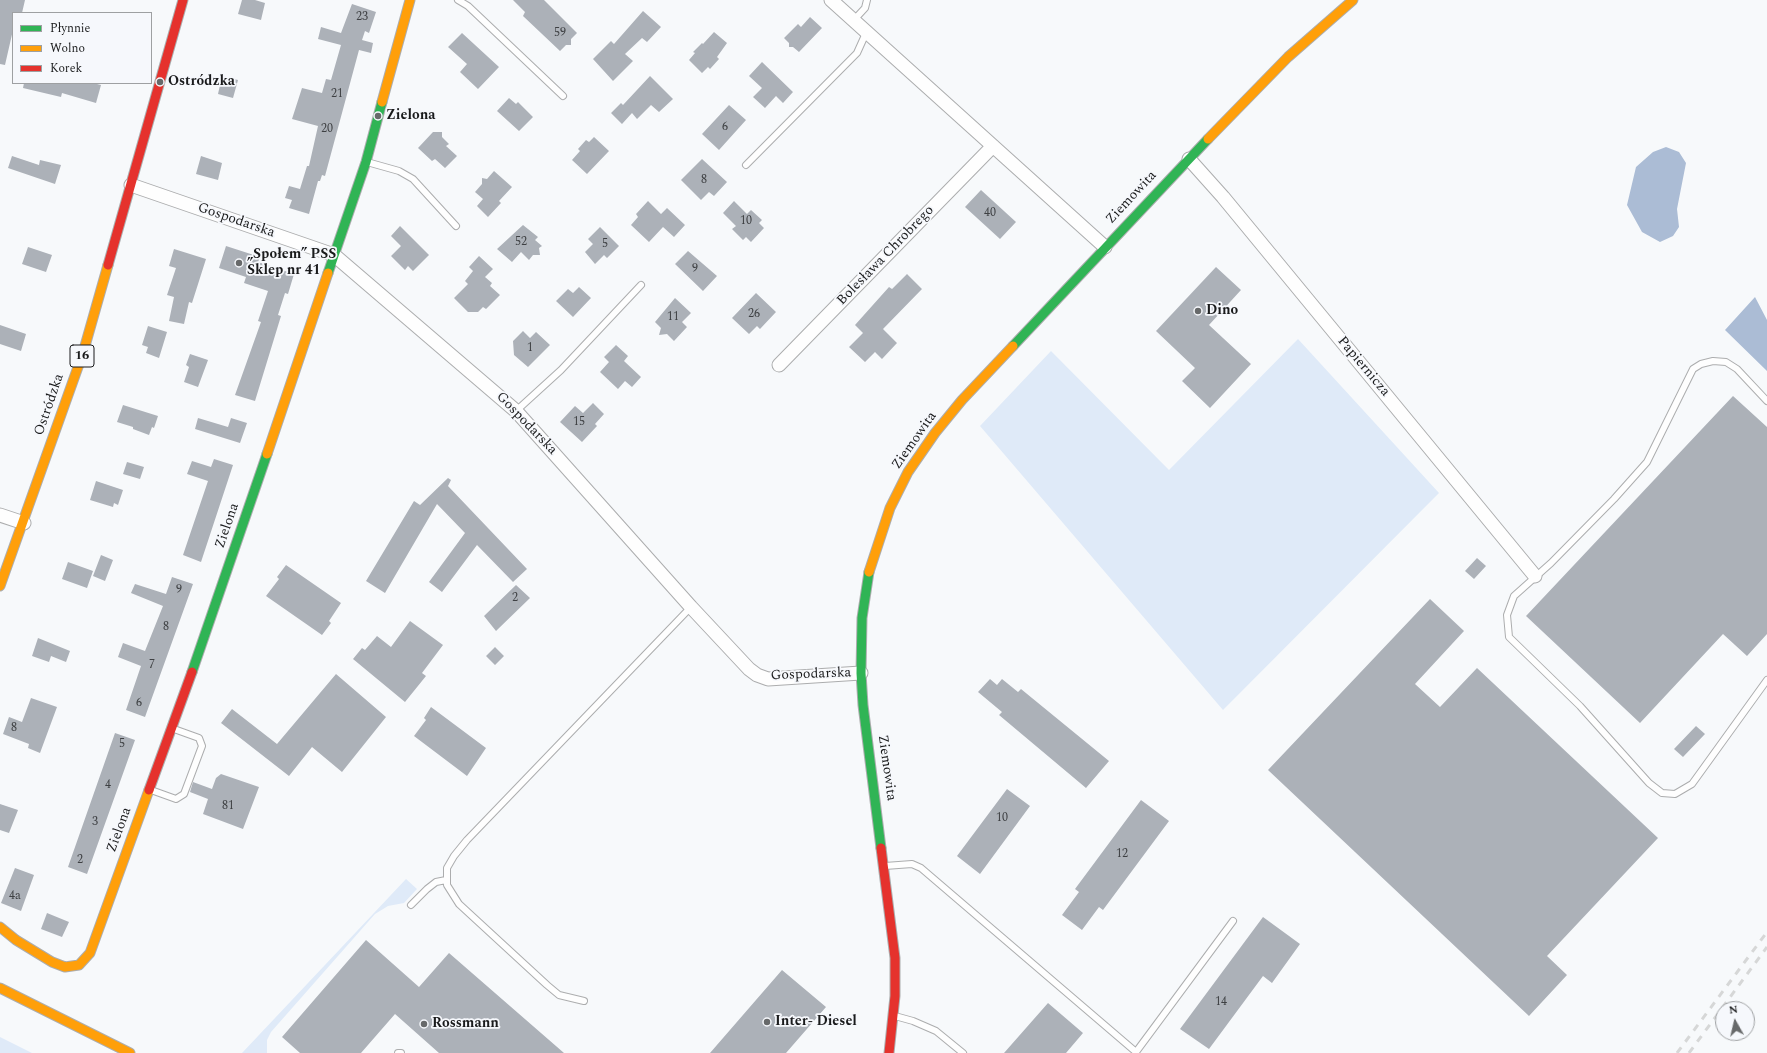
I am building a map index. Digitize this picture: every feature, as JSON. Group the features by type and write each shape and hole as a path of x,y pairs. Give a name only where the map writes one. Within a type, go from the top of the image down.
{"street":[{"name":"Ostródzka","path":"0,586 24,523 83,353 183,0"},
{"name":"Zielona","path":"0,927 16,940 52,962 65,967 79,965 90,953 210,623 366,162 410,0"},
{"path":"831,0 1105,247"},
{"name":"Ziemowita","path":"889,1053 894,1016 895,958 885,866 863,704 861,673 862,618 868,574 890,508 908,472 935,433 962,400 1105,247 1288,57 1354,0"},
{"name":"Bolesława Chrobrego","path":"779,365 993,146"},
{"name":"Papiernicza","path":"1189,159 1233,209 1535,576"},
{"name":"Gospodarska","path":"131,185 334,255 516,410 691,607 749,669 757,675 768,679 861,673"},
{"path":"0,515 24,523"},
{"path":"0,984 16,996"},
{"path":"0,988 130,1053"}],"lane":[{"path":"458,0 468,6 563,96"},
{"path":"853,21 865,8 867,0"},
{"path":"746,165 857,53 866,33"},
{"path":"366,162 399,171 413,179 456,226"},
{"path":"516,410 561,370 641,285"},
{"path":"1767,401 1737,369 1726,362 1713,361 1701,364 1693,369 1647,462 1614,499 1551,563 1514,596 1507,615 1509,638 1580,706 1649,783 1662,793 1674,794 1692,784 1767,680"},
{"path":"584,1002 559,995 459,904 450,892 446,880 447,868 454,856 467,840 691,607"},
{"path":"149,790 176,799 184,794 202,746 199,738 172,728"},
{"path":"885,866 912,864 921,868 1136,1052 1233,921"},
{"path":"411,905 436,882 446,880"},
{"path":"894,1016 913,1021 936,1031 963,1053"}],"shaded area":[{"path":"1298,339 1439,493 1223,710 980,426 1051,351 1169,470"},
{"path":"406,879 417,889 404,903 388,906 375,914 271,1032 267,1040 267,1053 242,1053"},
{"path":"0,1037 32,1053 0,1053"}],"water":[{"path":"1666,147 1679,152 1686,163 1677,209 1679,227 1673,236 1660,242 1642,232 1627,205 1636,167 1653,152"},
{"path":"1755,297 1767,320 1767,371 1725,330"}],"building":[{"path":"0,0 25,0 22,12 12,12 12,34 5,65 0,64"},
{"path":"242,0 255,0 265,3 261,20 238,14"},
{"path":"513,0 544,0 577,33 571,39 571,45 566,45 560,51 523,16 525,12"},
{"path":"352,4 376,12 369,33 365,31 362,40 373,43 371,53 359,50 325,176 322,175 320,181 318,181 309,214 289,208 292,200 285,198 289,186 300,189 307,166 309,166 318,126 292,119 302,88 322,93 326,79 331,80 341,45 318,39 321,27 341,33"},
{"path":"643,11 661,27 647,42 642,38 625,54 633,61 613,81 593,59 611,41 614,44"},
{"path":"810,17 822,28 799,52 793,47 789,47 789,43 784,38 798,24 801,27"},
{"path":"714,32 727,43 717,57 719,59 710,69 708,67 702,73 689,60 695,53 693,52"},
{"path":"462,33 499,67 478,89 460,72 467,64 448,47"},
{"path":"762,62 793,92 783,103 776,96 765,108 753,97 762,88 749,76"},
{"path":"222,76 238,80 233,98 218,94"},
{"path":"650,76 673,99 659,112 651,105 637,119 632,113 622,124 611,113 621,103 623,105"},
{"path":"24,84 101,85 96,103 62,93 61,97 23,88"},
{"path":"509,98 516,104 518,102 533,117 519,131 497,111"},
{"path":"729,105 746,120 719,150 702,134"},
{"path":"433,132 442,132 442,137 449,144 446,146 457,156 445,168 435,159 432,161 418,148"},
{"path":"594,137 609,151 587,174 572,160 580,151 578,149 586,140 589,142"},
{"path":"12,156 39,165 40,160 61,165 55,184 8,168"},
{"path":"201,156 222,163 218,180 196,174"},
{"path":"702,159 727,182 714,196 709,192 701,200 681,180"},
{"path":"494,171 512,187 499,201 501,203 488,217 477,206 483,199 475,192 482,184 482,178 487,179"},
{"path":"981,190 1016,222 1000,239 965,207"},
{"path":"648,201 661,214 667,208 685,225 674,237 663,227 649,242 631,225 638,217 636,214"},
{"path":"734,201 747,214 751,210 762,220 759,223 764,228 751,242 746,237 743,240 732,229 736,226 723,213"},
{"path":"523,225 538,237 535,240 542,246 539,248 540,255 533,255 529,260 521,252 512,262 497,249"},
{"path":"400,226 429,255 413,271 408,266 405,270 391,256 401,246 391,236"},
{"path":"600,227 619,246 607,258 604,255 595,264 585,252 593,244 588,239"},
{"path":"226,246 260,257 258,262 294,274 288,294 285,293 278,315 281,316 255,401 235,395 261,322 258,321 268,291 244,283 246,277 219,268"},
{"path":"28,247 52,255 46,272 22,264"},
{"path":"174,249 206,259 192,303 189,302 184,324 169,321 174,297 167,295 176,268 169,266"},
{"path":"688,251 717,276 703,291 675,264"},
{"path":"479,256 493,269 485,277 492,283 490,286 500,295 486,309 483,307 478,312 468,312 454,298 468,284 465,281 473,271 469,267"},
{"path":"1216,267 1241,290 1209,325 1251,364 1210,408 1182,381 1195,368 1156,331"},
{"path":"907,274 922,289 883,329 897,343 882,359 875,352 865,362 849,347 863,333 855,325 889,287 892,289"},
{"path":"579,287 591,298 573,317 556,301 568,289 573,293"},
{"path":"756,293 776,312 760,329 757,326 749,334 732,318"},
{"path":"675,298 691,313 682,322 687,327 674,341 667,334 659,335 661,328 655,322"},
{"path":"0,325 26,334 21,351 0,344"},
{"path":"148,326 167,332 159,358 146,353 148,347 142,345"},
{"path":"523,331 530,338 536,332 550,345 528,367 514,355 513,341"},
{"path":"616,345 628,356 624,361 641,377 632,387 625,381 618,389 600,372 609,362 604,357"},
{"path":"190,354 208,360 198,387 184,382 189,367 186,365"},
{"path":"1733,396 1767,427 1767,634 1747,656 1723,634 1640,723 1526,616"},
{"path":"593,403 604,414 595,424 597,426 582,442 560,422 575,406 583,413"},
{"path":"123,405 158,416 154,428 152,427 149,435 133,429 133,427 117,422"},
{"path":"198,418 228,427 231,418 247,423 240,443 195,429"},
{"path":"214,459 233,465 201,562 183,555 208,481 187,474 192,461 211,467"},
{"path":"127,462 144,467 140,479 123,474"},
{"path":"448,478 451,480 448,486 527,569 513,582 477,545 442,592 429,582 465,533 437,504 385,593 366,581 414,501 420,505"},
{"path":"96,481 123,490 118,505 114,503 113,507 90,500"},
{"path":"101,555 113,560 105,581 93,576"},
{"path":"1477,558 1486,566 1474,579 1465,571"},
{"path":"68,562 93,571 87,588 62,579"},
{"path":"286,565 341,603 329,621 331,623 322,635 266,596 279,579 277,577"},
{"path":"172,577 193,584 145,717 126,710 141,666 118,657 123,643 145,651 163,606 131,593 135,584 166,594"},
{"path":"516,585 530,598 496,631 484,616"},
{"path":"1430,599 1464,631 1415,684 1440,707 1477,668 1658,838 1547,956 1567,975 1529,1016 1268,770"},
{"path":"410,621 443,645 422,673 426,676 405,702 353,659 362,648 365,650 377,636 391,647"},
{"path":"38,638 70,651 66,662 51,656 49,662 32,656"},
{"path":"495,647 504,656 495,665 486,656"},
{"path":"336,674 386,717 342,772 312,747 289,776 221,723 232,709 277,744"},
{"path":"990,679 997,685 1002,679 1018,692 1021,689 1109,761 1086,788 999,715 1002,712 978,692"},
{"path":"31,698 57,707 40,753 28,748 29,744 3,734 9,717 22,722"},
{"path":"431,707 486,748 467,776 414,736 426,720 424,718"},
{"path":"1696,726 1705,734 1683,757 1674,749"},
{"path":"115,733 135,740 87,874 68,867"},
{"path":"221,774 259,787 243,829 203,814 208,799 190,792 193,782 212,789 216,778"},
{"path":"1007,789 1030,806 980,874 957,856"},
{"path":"1141,800 1169,821 1103,910 1099,907 1082,930 1062,915 1079,892 1075,889"},
{"path":"0,804 18,810 9,833 0,830"},
{"path":"15,868 34,875 21,911 1,903"},
{"path":"47,913 69,922 62,937 41,929"},
{"path":"1263,917 1300,944 1272,983 1263,976 1209,1049 1180,1029"},
{"path":"366,940 419,987 449,953 564,1053 439,1053 395,1014 361,1053 300,1053 282,1037"},
{"path":"782,970 826,1007 786,1053 710,1053"},
{"path":"1048,1003 1083,1033 1066,1053 1004,1053"}],"railway":[{"path":"1677,1053 1767,932"},
{"path":"1689,1053 1767,947"}],"traffic: fast":[{"path":"328,273 366,162 382,102"},
{"path":"1013,346 1208,139"},
{"path":"192,672 267,454"},
{"path":"869,572 862,618 861,673 863,705 881,848"}],"traffic: slow":[{"path":"382,102 410,0"},
{"path":"1208,139 1288,57 1353,0"},
{"path":"0,586 83,353 108,265"},
{"path":"267,454 328,273"},
{"path":"869,572 890,508 908,472 935,433 962,400 1013,346"},
{"path":"0,927 16,940 52,962 65,967 79,965 90,953 149,790"},
{"path":"0,988 130,1053"}],"traffic: jam":[{"path":"108,265 183,0"},
{"path":"149,790 192,672"},
{"path":"881,848 895,958 895,996 889,1053"}],"place":[{"name":"Ostródzka","path":"160,82"},
{"name":"Zielona","path":"378,116"},
{"name":"„Społem” PSS Sklep nr 41","path":"239,263"},
{"name":"Dino","path":"1198,311"},
{"name":"Inter- Diesel","path":"767,1022"},
{"name":"Rossmann","path":"424,1024"}]}
